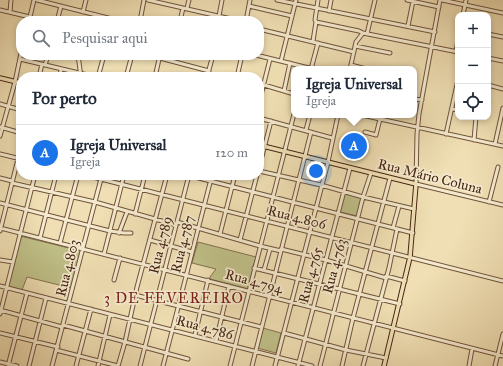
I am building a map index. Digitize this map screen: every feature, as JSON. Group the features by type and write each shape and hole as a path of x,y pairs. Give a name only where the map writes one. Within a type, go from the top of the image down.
{"main road":[{"path":"0,78 15,82"},
{"name":"Rua Mário Coluna","path":"266,146 416,184"},
{"path":"384,366 410,257 416,184"}],"street":[{"path":"10,12 11,0"},
{"path":"0,10 30,16 36,0 98,16"},
{"path":"83,12 86,0"},
{"path":"141,16 144,0"},
{"path":"148,0 218,16 222,0"},
{"path":"182,16 189,0"},
{"path":"247,16 250,0"},
{"path":"277,0 295,2 316,8 435,32"},
{"path":"313,41 318,0"},
{"path":"329,10 331,0"},
{"path":"367,34 375,0"},
{"path":"407,0 439,7"},
{"path":"416,184 417,127 441,0 503,13"},
{"path":"464,12 466,0"},
{"path":"408,26 413,1"},
{"path":"281,61 295,2"},
{"path":"58,16 60,6"},
{"path":"249,6 292,16"},
{"path":"316,22 455,52"},
{"path":"264,30 354,52"},
{"path":"351,66 357,39 362,33"},
{"path":"491,35 503,37"},
{"path":"313,66 318,43"},
{"path":"355,46 390,54"},
{"path":"264,57 301,66"},
{"path":"270,59 264,85 291,93"},
{"path":"491,59 503,61"},
{"path":"17,72 20,60"},
{"path":"25,60 70,72"},
{"path":"41,72 46,60"},
{"path":"79,60 80,72"},
{"path":"99,72 102,60"},
{"path":"127,72 131,60"},
{"path":"156,72 159,60"},
{"path":"173,60 209,71 212,60"},
{"path":"238,72 241,60"},
{"path":"284,91 290,63"},
{"path":"0,136 16,77"},
{"path":"446,134 457,84"},
{"path":"491,86 503,89"},
{"path":"417,99 422,100"},
{"path":"0,104 16,108"},
{"path":"496,144 503,108"},
{"path":"230,366 293,118"},
{"path":"306,130 309,118"},
{"path":"275,366 328,162 337,118"},
{"path":"376,118 503,146"},
{"path":"264,119 332,138"},
{"path":"365,132 376,135 380,119"},
{"path":"474,140 476,120"},
{"path":"264,153 271,121"},
{"path":"1,128 16,132"},
{"path":"252,366 268,296 311,132"},
{"path":"0,154 16,157"},
{"path":"489,202 498,167"},
{"path":"0,229 16,168"},
{"name":"Rua 4.765","path":"299,364 343,190 350,168"},
{"path":"264,172 343,190 345,192 363,197 414,209"},
{"name":"Rua 4.763","path":"320,366 352,243 357,218 371,173"},
{"path":"0,178 32,188 72,196 127,212 198,228 270,249 326,260 366,273 405,281"},
{"path":"342,366 353,318 390,178"},
{"path":"0,314 34,180"},
{"path":"40,238 55,180"},
{"path":"60,242 77,180"},
{"name":"Rua 4.803","path":"52,366 100,180"},
{"name":"Rua 4.806","path":"110,180 161,195 503,281"},
{"path":"104,254 123,180"},
{"path":"135,214 144,180"},
{"path":"0,333 36,341 118,366 166,180"},
{"name":"Rua 4.789","path":"140,366 177,224 187,180"},
{"path":"206,180 413,233"},
{"path":"220,234 234,180"},
{"path":"240,240 256,180"},
{"name":"Rua 4.787","path":"163,366 210,181"},
{"name":"Rua Mário Coluna","path":"416,184 503,205"},
{"path":"0,203 110,230 131,233"},
{"path":"363,366 392,252 399,206"},
{"path":"119,232 127,212"},
{"name":"Rua 4.794","path":"0,229 20,232 60,242 503,356"},
{"path":"150,240 192,252"},
{"path":"264,270 270,249"},
{"path":"114,280 120,258"},
{"path":"0,260 13,262"},
{"path":"254,268 400,304"},
{"path":"195,336 208,280"},
{"name":"Rua 4.786","path":"0,286 110,315 216,340 299,364 312,366"},
{"path":"216,340 229,286"},
{"path":"8,365 28,293"},
{"path":"136,295 261,327"},
{"path":"29,366 46,298"},
{"path":"1,310 188,358"},
{"path":"76,366 91,310"},
{"path":"98,366 110,315"},
{"path":"284,333 366,355 386,358"},
{"path":"494,366 503,334"},
{"path":"469,366 472,349"},
{"path":"0,362 17,366"}],"green space":[{"path":"345,193 362,197 357,216 340,212"},
{"path":"20,236 81,251 71,288 27,277 22,290 8,287"},
{"path":"198,242 256,257 248,289 210,279 216,269 192,263"},
{"path":"263,328 281,333 276,353 257,348"}],"place":[{"name":"Igreja Universal","path":"354,146"}],"district":[{"name":"3 DE FEVEREIRO","path":"174,298"}]}
